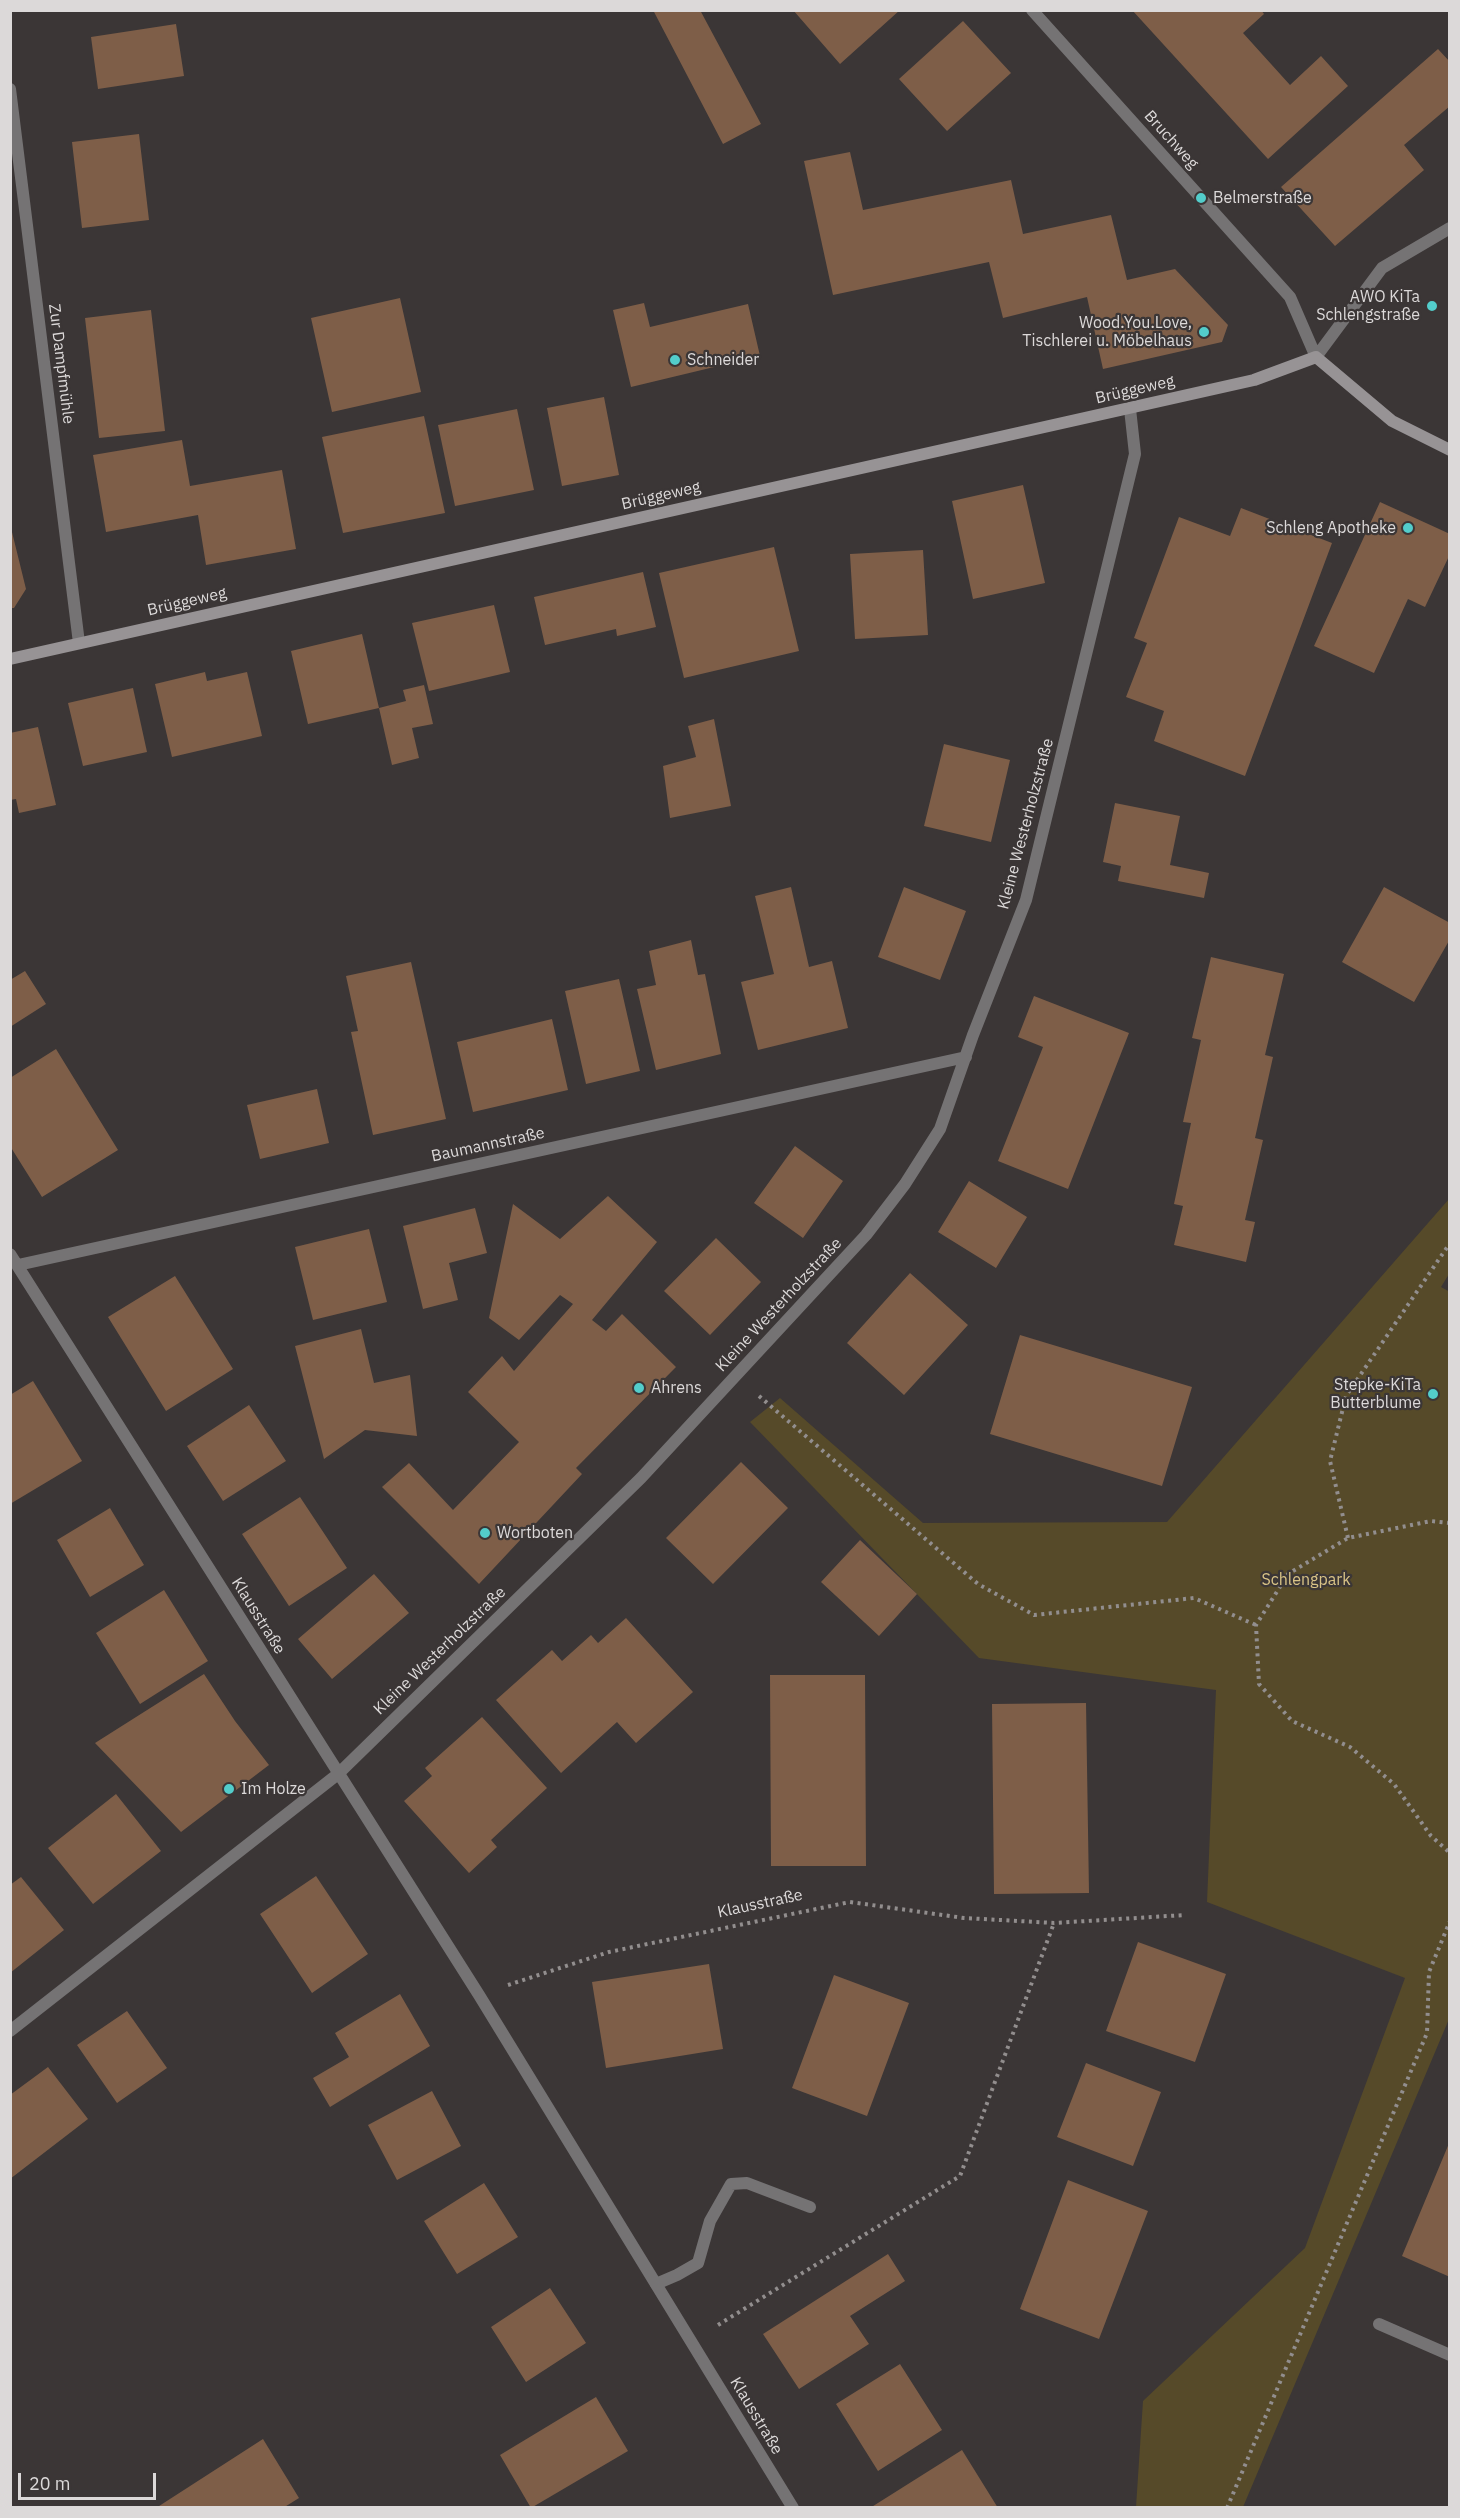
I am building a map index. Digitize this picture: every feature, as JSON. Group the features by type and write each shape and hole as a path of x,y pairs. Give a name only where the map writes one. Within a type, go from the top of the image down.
{"street":[{"name":"Bruchweg","path":"1032,10 1290,297 1316,357"},
{"name":"Zur Dampfmühle","path":"10,89 79,643"},
{"path":"1449,228 1382,268 1316,357 1392,421 1449,450"},
{"name":"Brüggeweg","path":"10,659 1130,409 1254,380 1316,357"},
{"name":"Kleine Westerholzstraße","path":"10,2031 338,1774 641,1478 867,1235 905,1184 940,1129 1026,900 1135,454 1130,409"},
{"name":"Baumannstraße","path":"18,1265 966,1057"},
{"name":"Klausstraße","path":"10,1254 478,1995 793,2508"},
{"path":"656,2284 698,2262 710,2221 731,2184 747,2183 810,2207"},
{"path":"1379,2324 1449,2355"}],"path":[{"path":"1348,1538 1330,1461 1346,1396 1449,1243"},
{"path":"736,1376 978,1584 1034,1615 1194,1598 1256,1625"},
{"path":"1449,1522 1431,1521 1348,1538 1288,1574 1256,1625 1259,1684 1292,1721 1350,1747 1394,1784 1431,1836 1449,1853"},
{"name":"Klausstraße","path":"478,1995 609,1952 850,1902 964,1918 1054,1923 1185,1915"},
{"path":"1227,2508 1427,2034 1429,1972 1449,1921"},
{"path":"692,2341 960,2176 1054,1923"}],"green space":[{"name":"Schlengpark","path":"1449,1199 1449,1274 1441,1287 1450,1292 1449,2019 1243,2507 1136,2507 1143,2401 1305,2248 1405,1978 1207,1902 1216,1690 979,1658 750,1422 780,1398 923,1523 1167,1522"}],"building":[{"path":"653,10 700,10 761,124 723,144"},
{"path":"793,10 900,10 840,64"},
{"path":"1132,10 1261,10 1264,14 1243,33 1290,85 1321,56 1348,86 1268,159"},
{"path":"963,21 1011,73 947,131 899,79"},
{"path":"176,24 184,76 98,89 91,37"},
{"path":"1438,49 1450,62 1450,106 1404,145 1424,170 1335,246 1281,187"},
{"path":"139,134 149,220 82,228 72,142"},
{"path":"850,152 863,210 1011,180 1023,234 1111,215 1127,280 1175,269 1228,325 1222,342 1103,369 1087,297 1003,318 989,262 833,295 804,161"},
{"path":"400,298 421,392 332,412 311,318"},
{"path":"644,303 650,327 748,304 760,356 631,387 613,310"},
{"path":"151,310 165,431 99,438 85,318"},
{"path":"604,397 619,475 562,486 547,408"},
{"path":"517,409 534,490 455,506 438,425"},
{"path":"424,416 445,513 343,533 322,437"},
{"path":"182,440 190,486 282,470 296,549 206,565 198,515 106,532 93,455"},
{"path":"1023,485 1045,583 973,599 952,501"},
{"path":"1380,502 1450,534 1450,554 1425,607 1408,599 1374,673 1314,646"},
{"path":"1241,508 1332,543 1245,776 1154,741 1164,711 1126,697 1147,643 1134,638 1179,517 1230,536"},
{"path":"11,528 26,589 14,608 10,608"},
{"path":"774,547 799,651 684,678 659,573"},
{"path":"923,550 928,635 855,639 850,554"},
{"path":"643,572 656,627 617,636 616,629 545,645 534,597"},
{"path":"494,605 510,672 429,691 412,623"},
{"path":"362,634 379,708 308,724 291,651"},
{"path":"205,672 207,681 247,672 262,736 172,757 155,684"},
{"path":"424,685 433,724 412,728 419,758 392,765 379,708 406,701 403,690"},
{"path":"133,688 147,752 83,766 68,703"},
{"path":"714,719 731,806 670,818 663,766 696,757 688,726"},
{"path":"38,727 56,805 19,813 16,799 10,800 10,733"},
{"path":"944,744 1010,760 991,842 924,826"},
{"path":"1115,803 1180,816 1170,865 1209,873 1204,898 1118,881 1121,866 1103,862"},
{"path":"791,887 809,967 832,961 848,1028 758,1050 741,982 774,974 755,896"},
{"path":"904,887 966,911 940,980 878,957"},
{"path":"1384,887 1450,923 1450,939 1414,1002 1342,962"},
{"path":"691,940 698,975 705,974 721,1054 656,1070 637,989 656,985 649,951"},
{"path":"1211,957 1284,974 1265,1055 1273,1057 1255,1138 1263,1140 1245,1220 1255,1222 1246,1262 1174,1245 1183,1206 1174,1204 1191,1123 1183,1122 1201,1040 1192,1038"},
{"path":"411,962 446,1119 373,1135 351,1032 358,1031 346,976"},
{"path":"25,971 46,1004 10,1027 10,980"},
{"path":"619,979 640,1071 586,1084 565,991"},
{"path":"1034,996 1129,1033 1068,1189 998,1161 1043,1047 1018,1037"},
{"path":"552,1019 568,1090 473,1112 457,1042"},
{"path":"56,1049 118,1150 42,1197 10,1146 10,1078"},
{"path":"317,1089 329,1143 260,1159 247,1105"},
{"path":"795,1146 843,1181 803,1238 754,1203"},
{"path":"969,1181 1027,1217 996,1268 938,1232"},
{"path":"608,1196 657,1242 592,1320 606,1331 622,1314 676,1367 576,1468 582,1474 479,1584 382,1487 409,1463 453,1510 519,1442 468,1392 502,1356 514,1371 573,1304 560,1295 519,1340 489,1318 513,1204 560,1239"},
{"path":"475,1208 487,1253 449,1263 458,1300 423,1309 403,1226"},
{"path":"369,1229 387,1302 313,1320 295,1247"},
{"path":"716,1238 761,1282 710,1335 664,1291"},
{"path":"910,1273 968,1325 904,1395 847,1343"},
{"path":"175,1276 233,1369 166,1411 108,1317"},
{"path":"361,1329 374,1383 410,1375 417,1436 365,1430 324,1459 295,1346"},
{"path":"1020,1335 1192,1387 1162,1486 990,1434"},
{"path":"33,1381 82,1461 10,1504 10,1395"},
{"path":"249,1405 286,1461 223,1501 187,1446"},
{"path":"741,1462 788,1508 713,1584 666,1538"},
{"path":"300,1497 347,1568 289,1606 242,1534"},
{"path":"110,1508 144,1565 90,1597 57,1540"},
{"path":"860,1540 917,1594 879,1636 821,1582"},
{"path":"374,1574 409,1613 332,1679 298,1639"},
{"path":"164,1590 208,1661 140,1704 96,1633"},
{"path":"626,1618 693,1692 636,1743 617,1722 561,1773 496,1700 552,1650 562,1661 591,1635 598,1643"},
{"path":"204,1674 235,1721 269,1765 181,1832 95,1743"},
{"path":"770,1675 865,1675 866,1866 771,1866"},
{"path":"1086,1703 1089,1893 994,1894 992,1704"},
{"path":"482,1717 547,1788 491,1840 497,1847 469,1873 404,1801 432,1776 425,1768"},
{"path":"116,1794 161,1851 93,1904 48,1848"},
{"path":"316,1876 368,1954 312,1993 260,1914"},
{"path":"21,1877 64,1930 10,1973 10,1885"},
{"path":"1138,1942 1226,1974 1195,2062 1106,2031"},
{"path":"709,1964 723,2049 606,2068 592,1982"},
{"path":"834,1975 909,2003 867,2116 792,2088"},
{"path":"400,1994 430,2046 330,2107 313,2078 349,2057 335,2033"},
{"path":"127,2011 167,2068 117,2103 77,2045"},
{"path":"1086,2063 1161,2092 1133,2166 1057,2137"},
{"path":"48,2067 88,2119 10,2179 10,2095"},
{"path":"432,2091 461,2146 397,2180 368,2125"},
{"path":"1450,2141 1450,2277 1402,2256"},
{"path":"1068,2180 1148,2211 1099,2339 1020,2309"},
{"path":"484,2183 518,2237 457,2274 424,2221"},
{"path":"888,2254 905,2281 850,2316 869,2344 799,2389 763,2334"},
{"path":"550,2288 586,2343 526,2382 491,2327"},
{"path":"900,2364 942,2430 878,2471 836,2404"},
{"path":"596,2397 628,2451 531,2508 500,2455"},
{"path":"263,2439 299,2498 283,2508 156,2508"},
{"path":"962,2450 998,2508 870,2508"}],"place":[{"name":"Belmerstraße","path":"1201,198"},
{"name":"AWO KiTa Schlengstraße","path":"1432,306"},
{"name":"Wood.You.Love, Tischlerei u. Möbelhaus","path":"1204,332"},
{"name":"Schneider","path":"675,360"},
{"name":"Schleng Apotheke","path":"1408,528"},
{"name":"Ahrens","path":"639,1388"},
{"name":"Stepke-KiTa Butterblume","path":"1433,1394"},
{"name":"Wortboten","path":"485,1533"},
{"name":"Im Holze","path":"229,1789"}]}
